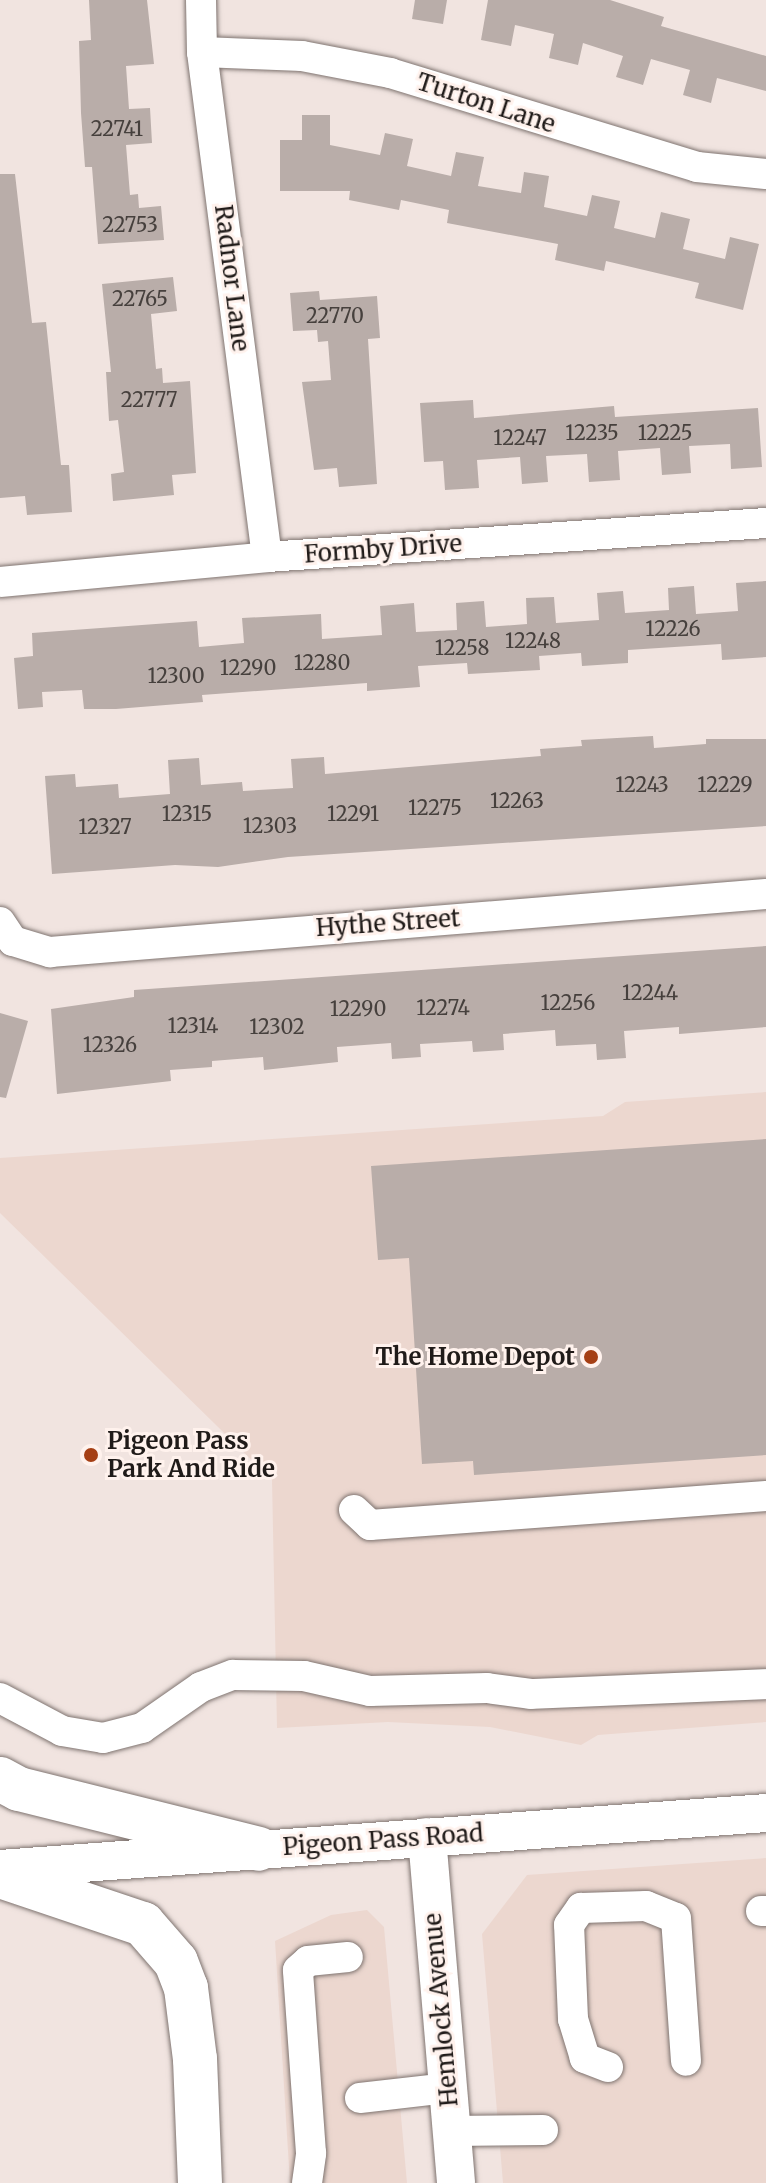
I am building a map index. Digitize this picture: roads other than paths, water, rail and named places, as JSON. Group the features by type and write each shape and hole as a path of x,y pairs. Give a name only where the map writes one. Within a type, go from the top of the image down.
{"highway":[{"path":"0,1779 19,1789 259,1849"},
{"path":"0,1876 143,1924 176,1962 186,1988 195,2059 200,2183"}],"main road":[{"name":"Pigeon Pass Road","path":"0,1869 766,1813"},
{"name":"Hemlock Avenue","path":"427,1837 456,2183"}],"street":[{"name":"Radnor Lane","path":"201,0 202,52 267,557"},
{"name":"Turton Lane","path":"202,52 302,56 390,73 697,167 766,174"},
{"name":"Formby Drive","path":"0,582 267,557 766,523"},
{"name":"Hythe Street","path":"6,932 50,952 766,894"},
{"path":"354,1510 370,1525 766,1496"},
{"path":"0,1698 62,1731 103,1738 142,1728 201,1687 233,1675 304,1676 370,1691 487,1688 531,1694 766,1684"},
{"path":"608,2067 585,2058 573,2019 569,1925 581,1908 646,1906 676,1918 686,2061"},
{"path":"307,2183 311,2138 298,1970 308,1961 348,1957"},
{"path":"360,2098 448,2088"},
{"path":"451,2131 543,2130"}],"place":[{"name":"The Home Depot","path":"591,1357"},
{"name":"Pigeon Pass Park And Ride","path":"91,1455"}]}
